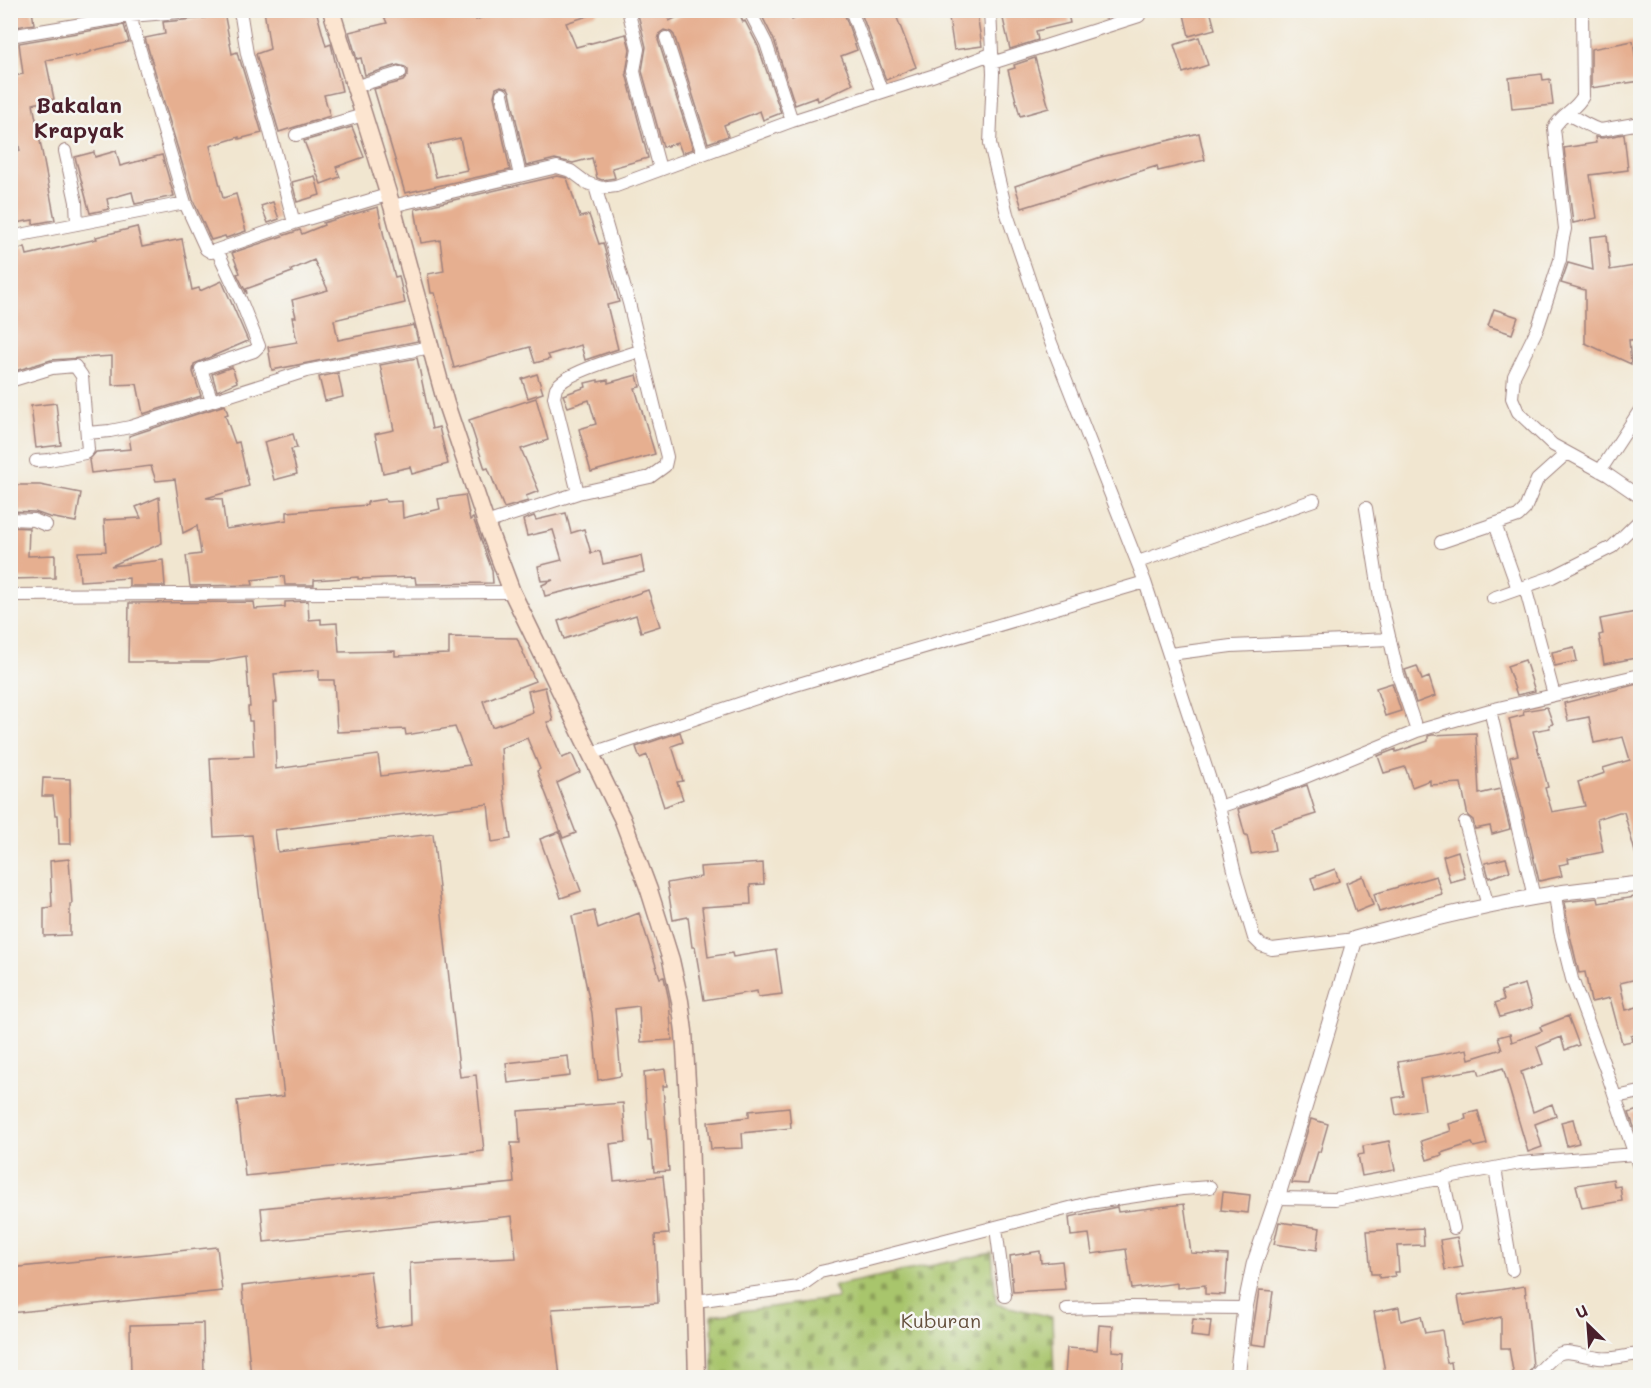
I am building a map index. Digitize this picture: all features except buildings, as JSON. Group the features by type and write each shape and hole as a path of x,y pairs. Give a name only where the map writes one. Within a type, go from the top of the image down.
{"main road":[{"path":"331,10 389,200 446,405 486,523 512,592 622,818 649,890 671,960 684,1031 696,1302 697,1377"}],"street":[{"path":"10,36 130,16 204,10"},
{"path":"236,10 241,16 247,54 294,223"},
{"path":"628,10 638,49 634,71 660,170"},
{"path":"749,10 766,43 792,121"},
{"path":"851,10 882,92"},
{"path":"990,10 992,58 990,144 1007,214 1048,335 1138,562 1170,654 1219,807 1254,938 1261,945 1272,949 1355,939 1420,921 1534,897 1641,884"},
{"path":"1582,10 1583,96 1579,104 1559,119 1554,128 1565,229 1560,260 1538,327 1514,376 1512,398 1518,412 1553,445 1641,497"},
{"path":"130,16 185,203 206,249 211,252 294,223 389,200 557,168 571,171 587,183 601,188 616,186 792,121 992,58 1139,16"},
{"path":"666,38 703,154"},
{"path":"354,87 399,73"},
{"path":"502,94 520,176"},
{"path":"1566,114 1601,130 1641,123"},
{"path":"296,135 363,115"},
{"path":"65,151 76,202 77,224"},
{"path":"486,523 578,493 650,477 665,466 667,457 596,186"},
{"path":"10,237 185,203"},
{"path":"212,401 201,369 255,351 259,346 217,250"},
{"path":"87,433 130,427 306,371 431,347"},
{"path":"578,493 554,397 557,386 571,376 603,362 640,351"},
{"path":"10,381 52,368 75,366 82,376 88,450 86,453 36,461"},
{"path":"1600,471 1641,410"},
{"path":"1442,542 1518,516 1525,509 1537,480 1567,453"},
{"path":"1138,562 1314,500"},
{"path":"1366,508 1380,597 1398,675 1417,731"},
{"path":"10,519 34,520 46,525"},
{"path":"1493,598 1552,577 1612,547 1641,520"},
{"path":"1495,524 1522,588 1554,695"},
{"path":"590,754 792,686 1145,582"},
{"path":"10,595 512,592"},
{"path":"1170,654 1231,646 1390,639"},
{"path":"1219,807 1298,780 1417,731 1490,710 1641,675"},
{"path":"1490,710 1534,897"},
{"path":"1465,823 1488,906"},
{"path":"1556,894 1560,931 1572,979 1641,1170"},
{"path":"1237,1377 1245,1308 1254,1265 1277,1198 1355,939"},
{"path":"1616,1097 1641,1092"},
{"path":"1277,1198 1335,1199 1520,1163 1635,1154"},
{"path":"1495,1168 1512,1270"},
{"path":"1443,1178 1454,1228"},
{"path":"696,1302 799,1287 820,1272 1089,1203 1210,1187"},
{"path":"996,1228 1005,1296"},
{"path":"1068,1309 1245,1308"},
{"path":"1537,1374 1551,1358 1567,1352 1603,1358 1641,1354"}],"green space":[{"name":"Kuburan","path":"992,1253 996,1304 1052,1317 1054,1377 713,1377 712,1315 838,1298 833,1286"}],"district":[{"name":"Bakalan Krapyak","path":"79,118"}]}
